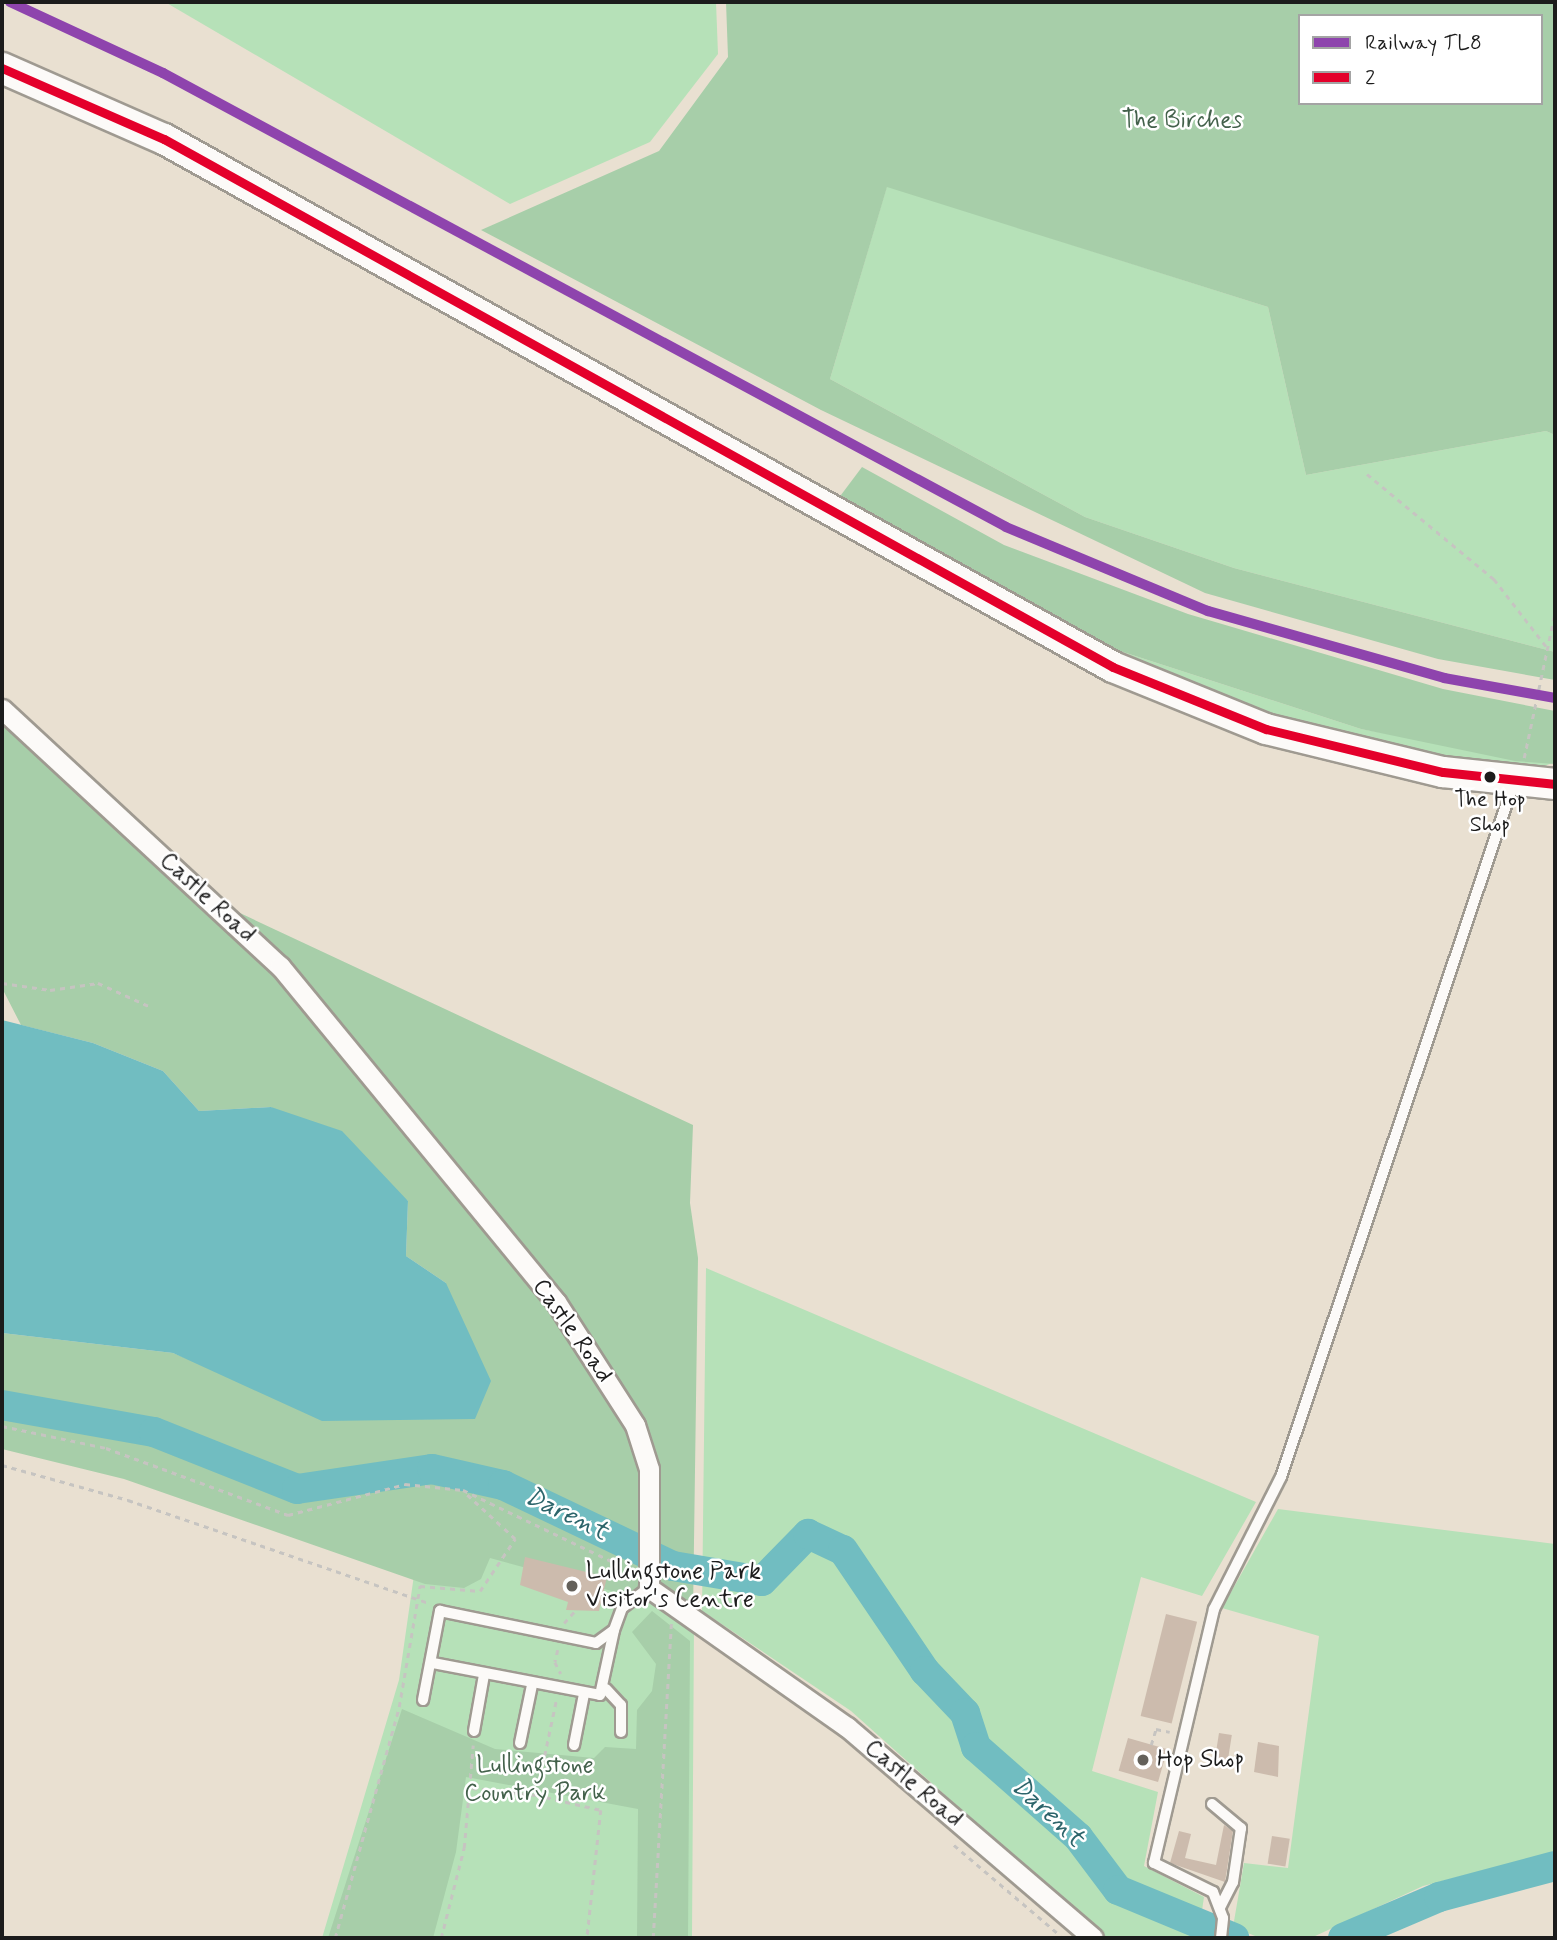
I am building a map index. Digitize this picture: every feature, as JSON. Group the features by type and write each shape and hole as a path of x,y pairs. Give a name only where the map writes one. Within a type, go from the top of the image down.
{"main road":[{"path":"2,68 164,139 1113,667 1266,729 1443,772 1555,785"}],"street":[{"name":"Castle Road","path":"2,709 280,966 556,1302 635,1425 649,1469 647,1576 847,1727 1093,1938"}],"lane":[{"path":"1221,1938 1221,1913 1213,1892 1154,1863 1221,1586 1281,1477 1517,781"},
{"path":"606,1689 614,1630 622,1608 647,1576"},
{"path":"423,1700 433,1663 440,1611 561,1639 596,1643 614,1630"},
{"path":"433,1663 584,1694 606,1689"},
{"path":"474,1731 485,1675"},
{"path":"520,1743 531,1685"},
{"path":"606,1689 621,1705 621,1732"},
{"path":"574,1745 584,1694"},
{"path":"1212,1804 1241,1828 1233,1882 1221,1913"}],"path":[{"path":"1367,474 1494,579 1546,646"},
{"path":"1517,781 1555,612"},
{"path":"2,983 50,990 98,983 149,1006"},
{"path":"2,1426 106,1448 288,1514 405,1484 463,1490 647,1576"},
{"path":"2,1465 419,1595 440,1611"},
{"path":"335,1938 399,1707 420,1586 480,1591 515,1539 463,1490"},
{"path":"536,1795 562,1669 555,1662 566,1615 574,1612"},
{"path":"653,1938 665,1673 675,1615"},
{"path":"1151,1745 1156,1729 1183,1735"},
{"path":"441,1938 472,1788 474,1731"},
{"path":"472,1788 536,1795 601,1810 587,1938"},
{"path":"951,1842 1063,1938"}],"green space":[{"path":"165,2 716,2 718,54 650,142 510,204"},
{"name":"The Birches","path":"726,2 1555,2 1555,435 1546,431 1306,475 1268,307 887,187 830,379 1085,517 1234,568 1555,652 1555,680 1438,659 1205,593 821,410 481,230 659,151 728,57"},
{"path":"887,186 1268,307 1306,475 1546,431 1555,435 1555,652 1234,568 1085,517 830,379"},
{"path":"862,467 1004,545 1188,614 1443,689 1555,711 1555,764 1515,761 1361,729 1120,651 835,503"},
{"path":"1120,651 1361,729 1552,763 1527,773 1358,741 1239,704"},
{"path":"2,712 197,893 693,1125 690,1203 698,1258 693,1613 490,1558 481,1579 464,1588 425,1584 124,1479 2,1449 2,1333 173,1353 228,1375 446,1283 406,1256 408,1201 271,1107 199,1111 163,1071 93,1043 21,1025 2,988"},
{"path":"706,1268 1256,1502 1202,1596 1141,1577 1092,1771 1158,1792 1144,1866 1204,1897 1198,1938 1105,1938 851,1711 702,1611"},
{"path":"1278,1509 1555,1544 1555,1852 1423,1886 1313,1937 1260,1938 1233,1927 1244,1863 1288,1868 1319,1636 1222,1608"},
{"name":"Lullingstone Country Park","path":"418,1547 492,1547 616,1581 694,1625 692,1938 322,1938 399,1680"},
{"path":"652,1611 690,1641 688,1938 637,1938 638,1809 466,1777 456,1852 433,1938 328,1938 402,1709 495,1749 594,1758 605,1747 636,1749 637,1710 652,1691 656,1664 632,1632"}],"water":[{"path":"2,1020 93,1043 163,1071 199,1111 271,1107 342,1131 408,1201 406,1256 446,1283 491,1381 475,1419 322,1421 173,1353 2,1333"}],"building":[{"name":"Lullingstone Park Visitor's Centre","path":"525,1557 607,1577 599,1611 566,1610 568,1602 520,1585"},
{"path":"1166,1614 1197,1622 1172,1724 1141,1716"},
{"path":"1219,1733 1232,1735 1227,1763 1215,1761"},
{"name":"Hop Shop","path":"1128,1738 1167,1749 1158,1782 1119,1771"},
{"path":"1258,1742 1279,1746 1278,1777 1254,1772"},
{"path":"1224,1825 1233,1831 1225,1882 1170,1863 1179,1831 1191,1834 1185,1858 1216,1865"},
{"path":"1272,1836 1290,1839 1285,1866 1268,1864"}],"waterway":[{"name":"Darent","path":"2,1405 154,1432 297,1489 432,1469 503,1485 673,1566 762,1581 808,1534 843,1550 925,1671 965,1713 976,1747 1078,1837 1118,1890 1234,1938"},
{"name":"Darent","path":"1343,1938 1439,1897 1555,1866"}],"rail line":[{"name":"TL8","path":"10,2 163,73 1006,527 1208,611 1444,678 1555,698"}],"transit line":[{"name":"2","path":"2,68 164,139 1113,667 1266,729 1443,772 1555,784"}],"place":[{"name":"The Hop Shop","path":"1490,777"},
{"name":"Lullingstone Park Visitor's Centre","path":"572,1586"},
{"name":"Hop Shop","path":"1143,1760"}]}
